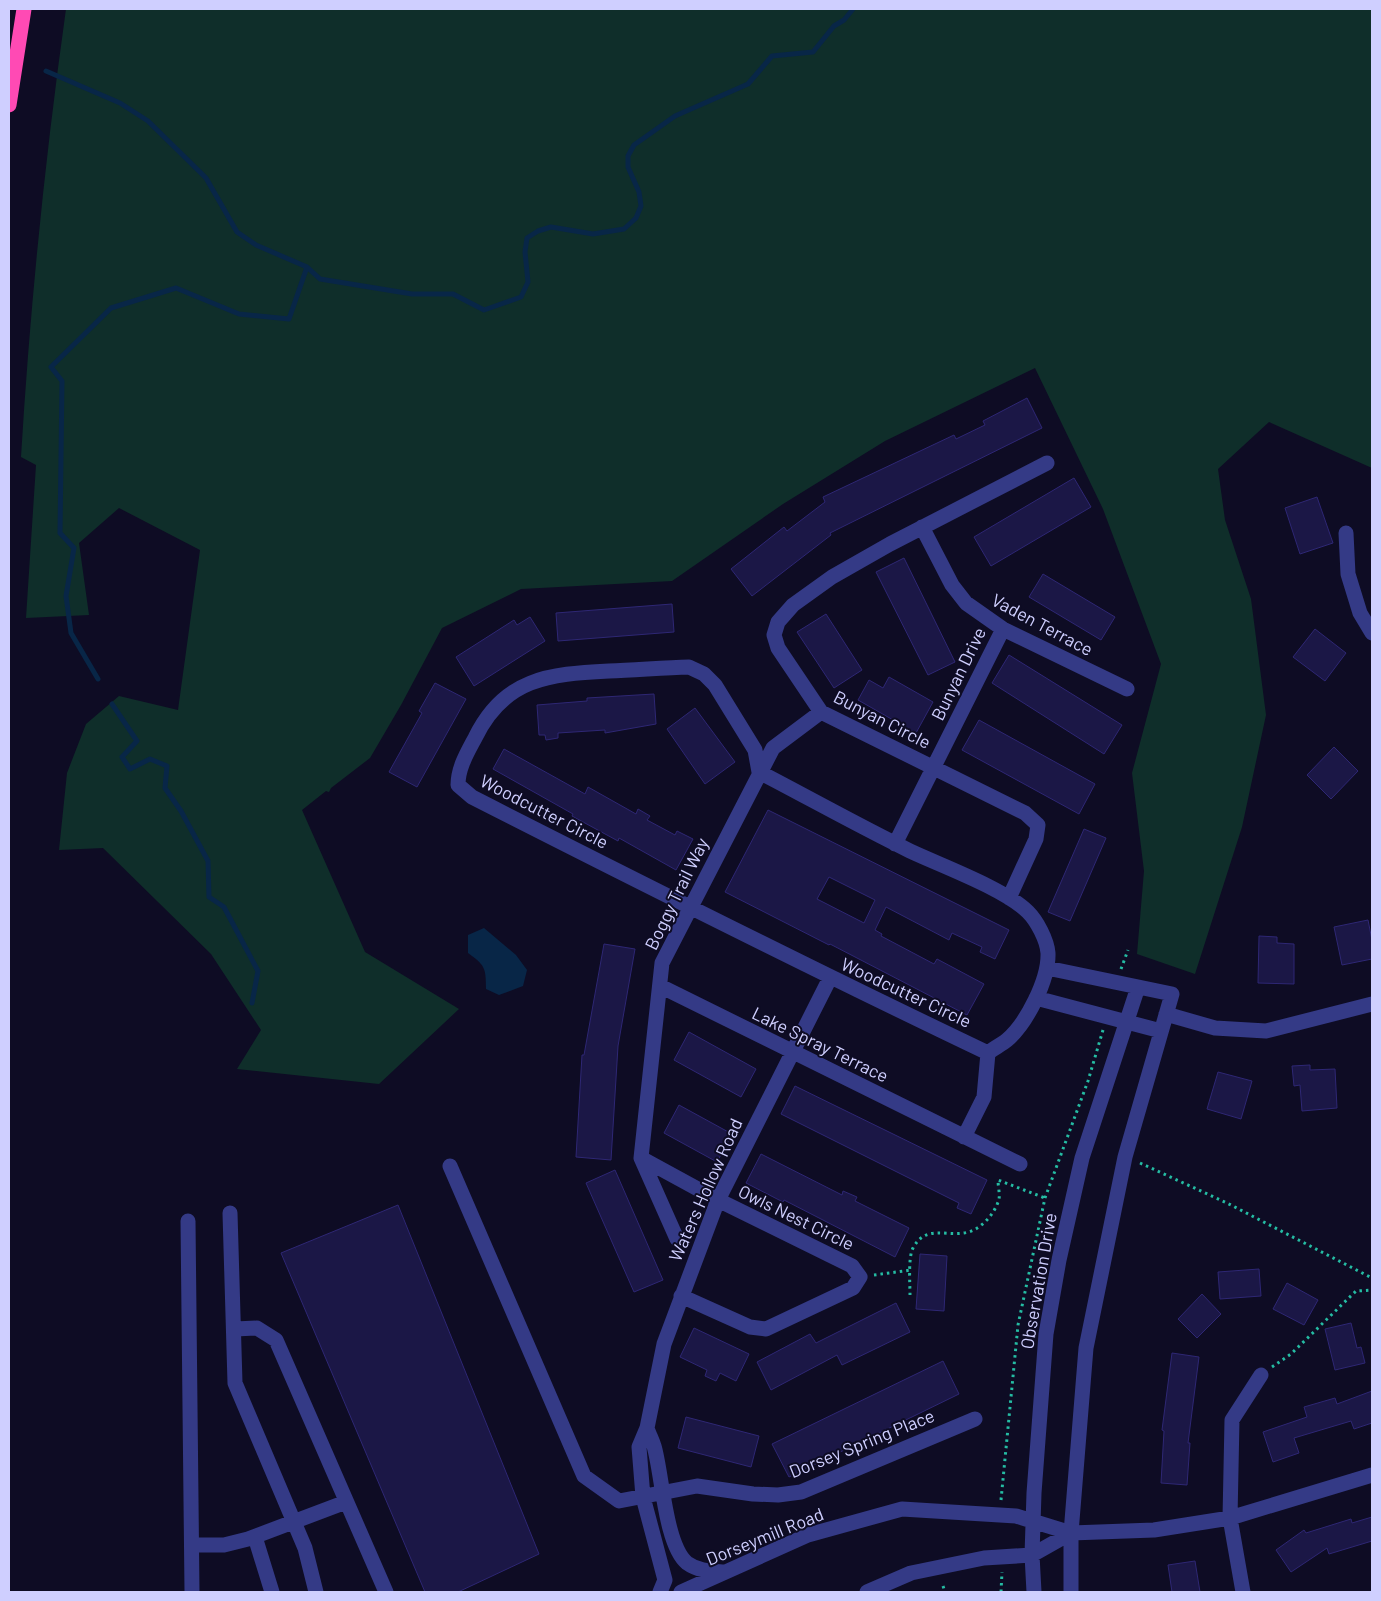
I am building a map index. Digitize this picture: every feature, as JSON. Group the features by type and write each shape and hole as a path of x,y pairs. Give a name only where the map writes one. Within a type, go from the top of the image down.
{"highway":[{"path":"9,105 24,9"}],"street":[{"name":"Bunyan Circle","path":"1009,898 1036,839 1038,825 1025,813 821,712 778,648 774,635 778,622 793,605 832,577 922,527 1047,463"},
{"name":"Vaden Terrace","path":"922,527 952,585 966,603 1002,629 1127,689"},
{"path":"1346,533 1348,574 1360,613 1372,633"},
{"name":"Bunyan Drive","path":"895,844 1002,629"},
{"name":"Woodcutter Circle","path":"759,772 755,750 715,685 704,674 689,667 565,673 538,678 499,703 483,722 460,767 458,785 463,790 690,908 830,978 988,1052"},
{"name":"Boggy Trail Way","path":"641,1158 662,963 773,748 821,712"},
{"path":"759,772 895,844 1009,898 1029,913 1041,932 1048,950 1047,968 1036,998 1022,1022 1008,1040 988,1052 984,1096 964,1137"},
{"path":"1047,968 1172,994 1125,1157 1086,1348 1071,1533 1071,1592"},
{"name":"Waters Hollow Road","path":"660,1592 665,1580 643,1497 638,1448 647,1428 664,1344 718,1200 830,978"},
{"name":"Lake Spray Terrace","path":"660,986 1020,1164"},
{"name":"Observation Drive","path":"1034,1592 1033,1521 1046,1334 1059,1260 1082,1158 1138,987"},
{"path":"1036,998 1128,1020 1161,1031"},
{"path":"1166,1014 1215,1028 1266,1031 1308,1022 1372,1004"},
{"path":"641,1158 678,1239"},
{"name":"Owls Nest Circle","path":"641,1158 718,1200 852,1266 860,1277 853,1288 766,1329 750,1327 681,1296"},
{"name":"Dorsey Spring Place","path":"450,1166 584,1476 619,1501 697,1486 778,1496 801,1492 975,1418"},
{"path":"230,1213 235,1329 235,1382 305,1548 316,1592"},
{"path":"188,1221 192,1592"},
{"path":"235,1329 257,1328 276,1340 386,1592"},
{"path":"1243,1592 1230,1518 1232,1420 1261,1375"},
{"name":"Waters Hollow Road","path":"647,1428 654,1446 661,1494 676,1545 686,1562 699,1570 726,1572"},
{"name":"Dorseymill Road","path":"681,1592 808,1535 902,1509 1016,1516 1071,1533 1154,1530 1230,1518 1372,1476"},
{"path":"192,1545 224,1545 255,1537 346,1502"},
{"name":"Dorseymill Road","path":"867,1592 911,1573 984,1558 1032,1555 1071,1533"},
{"path":"255,1537 272,1592"}],"path":[{"path":"1125,1157 1227,1203 1372,1278"},
{"path":"910,1294 912,1250 920,1238 932,1232 963,1234 976,1230 989,1217 999,1198 998,1180 1045,1198"},
{"path":"860,1277 911,1270"},
{"path":"1261,1375 1291,1354 1356,1291 1372,1290"},
{"path":"1001,1576 1001,1592"},
{"path":"943,1586 945,1592"}],"green space":[{"path":"66,9 1372,9 1372,468 1269,422 1218,469 1225,520 1251,599 1266,715 1242,827 1195,974 1137,954 1144,871 1132,773 1161,664 1103,509 1035,368 885,441 783,504 672,581 521,589 442,628 370,758 331,788 329,792 326,791 302,810 365,952 459,1009 379,1084 237,1069 261,1030 211,954 103,848 59,850 67,773 86,724 119,696 178,710 200,550 119,508 79,543 89,615 26,618 36,465 21,457 39,233"}],"water":[{"path":"484,928 516,955 527,970 523,986 499,995 486,989 486,976 481,964 468,953 468,935"}],"building":[{"path":"1027,398 1042,428 830,533 831,535 752,596 731,569 784,527 787,531 825,502 823,497 954,435 956,439 985,425 983,421"},
{"path":"1074,478 1091,507 991,566 974,537"},
{"path":"1317,497 1333,543 1300,554 1285,508"},
{"path":"904,558 955,662 928,675 876,572"},
{"path":"1043,574 1115,617 1101,640 1029,597"},
{"path":"672,604 674,632 558,641 556,613"},
{"path":"826,614 862,670 834,688 797,632"},
{"path":"530,617 545,641 474,686 456,657 514,620 517,625"},
{"path":"1315,629 1346,653 1325,681 1293,657"},
{"path":"1009,655 1122,725 1104,754 992,683"},
{"path":"889,677 933,702 916,733 858,700 869,680 883,688"},
{"path":"435,683 466,699 417,787 389,772 422,713 419,711"},
{"path":"654,694 656,724 605,733 605,730 558,733 558,738 546,740 545,735 539,735 537,705 587,701 587,698"},
{"path":"695,708 735,762 705,784 667,729"},
{"path":"979,720 1095,784 1079,814 962,750"},
{"path":"1334,747 1358,771 1331,799 1307,775"},
{"path":"504,749 585,794 588,787 636,814 638,809 650,816 647,820 675,835 677,831 693,839 676,870 619,838 618,841 572,816 573,814 493,769"},
{"path":"768,810 1009,930 995,959 980,952 982,947 952,933 949,940 886,907 875,930 882,934 881,936 934,964 937,959 984,984 967,1015 725,892","holes":["829,877 875,900 864,923 817,899"]},
{"path":"1084,829 1106,838 1070,921 1048,912"},
{"path":"1368,920 1372,940 1372,959 1342,965 1334,927"},
{"path":"1259,936 1277,937 1277,943 1294,944 1294,984 1258,983"},
{"path":"604,944 635,949 618,1046 611,1160 576,1157 582,1055 584,1055"},
{"path":"689,1032 756,1069 741,1097 674,1060"},
{"path":"1310,1065 1310,1070 1335,1069 1337,1108 1302,1111 1300,1085 1294,1086 1292,1066"},
{"path":"1218,1072 1252,1081 1241,1119 1207,1109"},
{"path":"795,1086 987,1180 971,1214 957,1208 959,1203 781,1114"},
{"path":"679,1105 732,1134 717,1162 664,1133"},
{"path":"761,1154 842,1195 843,1191 857,1197 855,1201 909,1228 895,1257 784,1200 783,1202 746,1183"},
{"path":"615,1170 663,1280 634,1292 586,1183"},
{"path":"398,1205 539,1554 458,1592 425,1592 281,1253"},
{"path":"920,1254 947,1256 944,1311 916,1309"},
{"path":"1259,1269 1261,1296 1220,1299 1218,1272"},
{"path":"1287,1283 1318,1300 1304,1325 1273,1309"},
{"path":"1202,1294 1221,1314 1197,1338 1178,1319"},
{"path":"896,1303 910,1332 842,1365 837,1355 771,1390 757,1362 810,1334 816,1343"},
{"path":"1351,1323 1357,1348 1361,1347 1365,1363 1335,1370 1325,1329"},
{"path":"694,1328 749,1354 736,1381 720,1373 716,1381 705,1376 707,1370 680,1357"},
{"path":"1172,1353 1199,1357 1188,1443 1190,1443 1187,1485 1161,1483 1164,1431 1162,1430"},
{"path":"943,1361 959,1394 789,1477 772,1444"},
{"path":"1372,1391 1372,1423 1354,1429 1351,1421 1294,1438 1299,1453 1273,1462 1263,1432 1307,1417 1304,1407 1335,1398 1337,1404"},
{"path":"686,1417 759,1436 751,1467 678,1448"},
{"path":"1372,1517 1372,1541 1329,1554 1327,1548 1291,1572 1276,1550 1304,1530 1306,1533 1351,1519 1352,1523"},
{"path":"1195,1561 1200,1592 1172,1592 1168,1565"}],"waterway":[{"path":"46,71 120,103 148,121 206,178 237,232 256,245 307,267 320,279 412,294 453,294 484,310 521,297 528,282 525,252 527,238 538,231 551,227 593,234 624,229 636,218 641,206 639,192 628,167 628,156 634,145 675,116 748,84 772,56 813,52 834,26 844,20 853,9"},
{"path":"98,679 71,633 66,596 74,548 60,533 62,381 51,367 111,308 176,288 239,314 289,319 307,267"},
{"path":"112,704 137,741 122,757 130,769 150,759 167,766 165,788 181,811 208,861 209,897 224,907 258,971 252,1003"}]}
